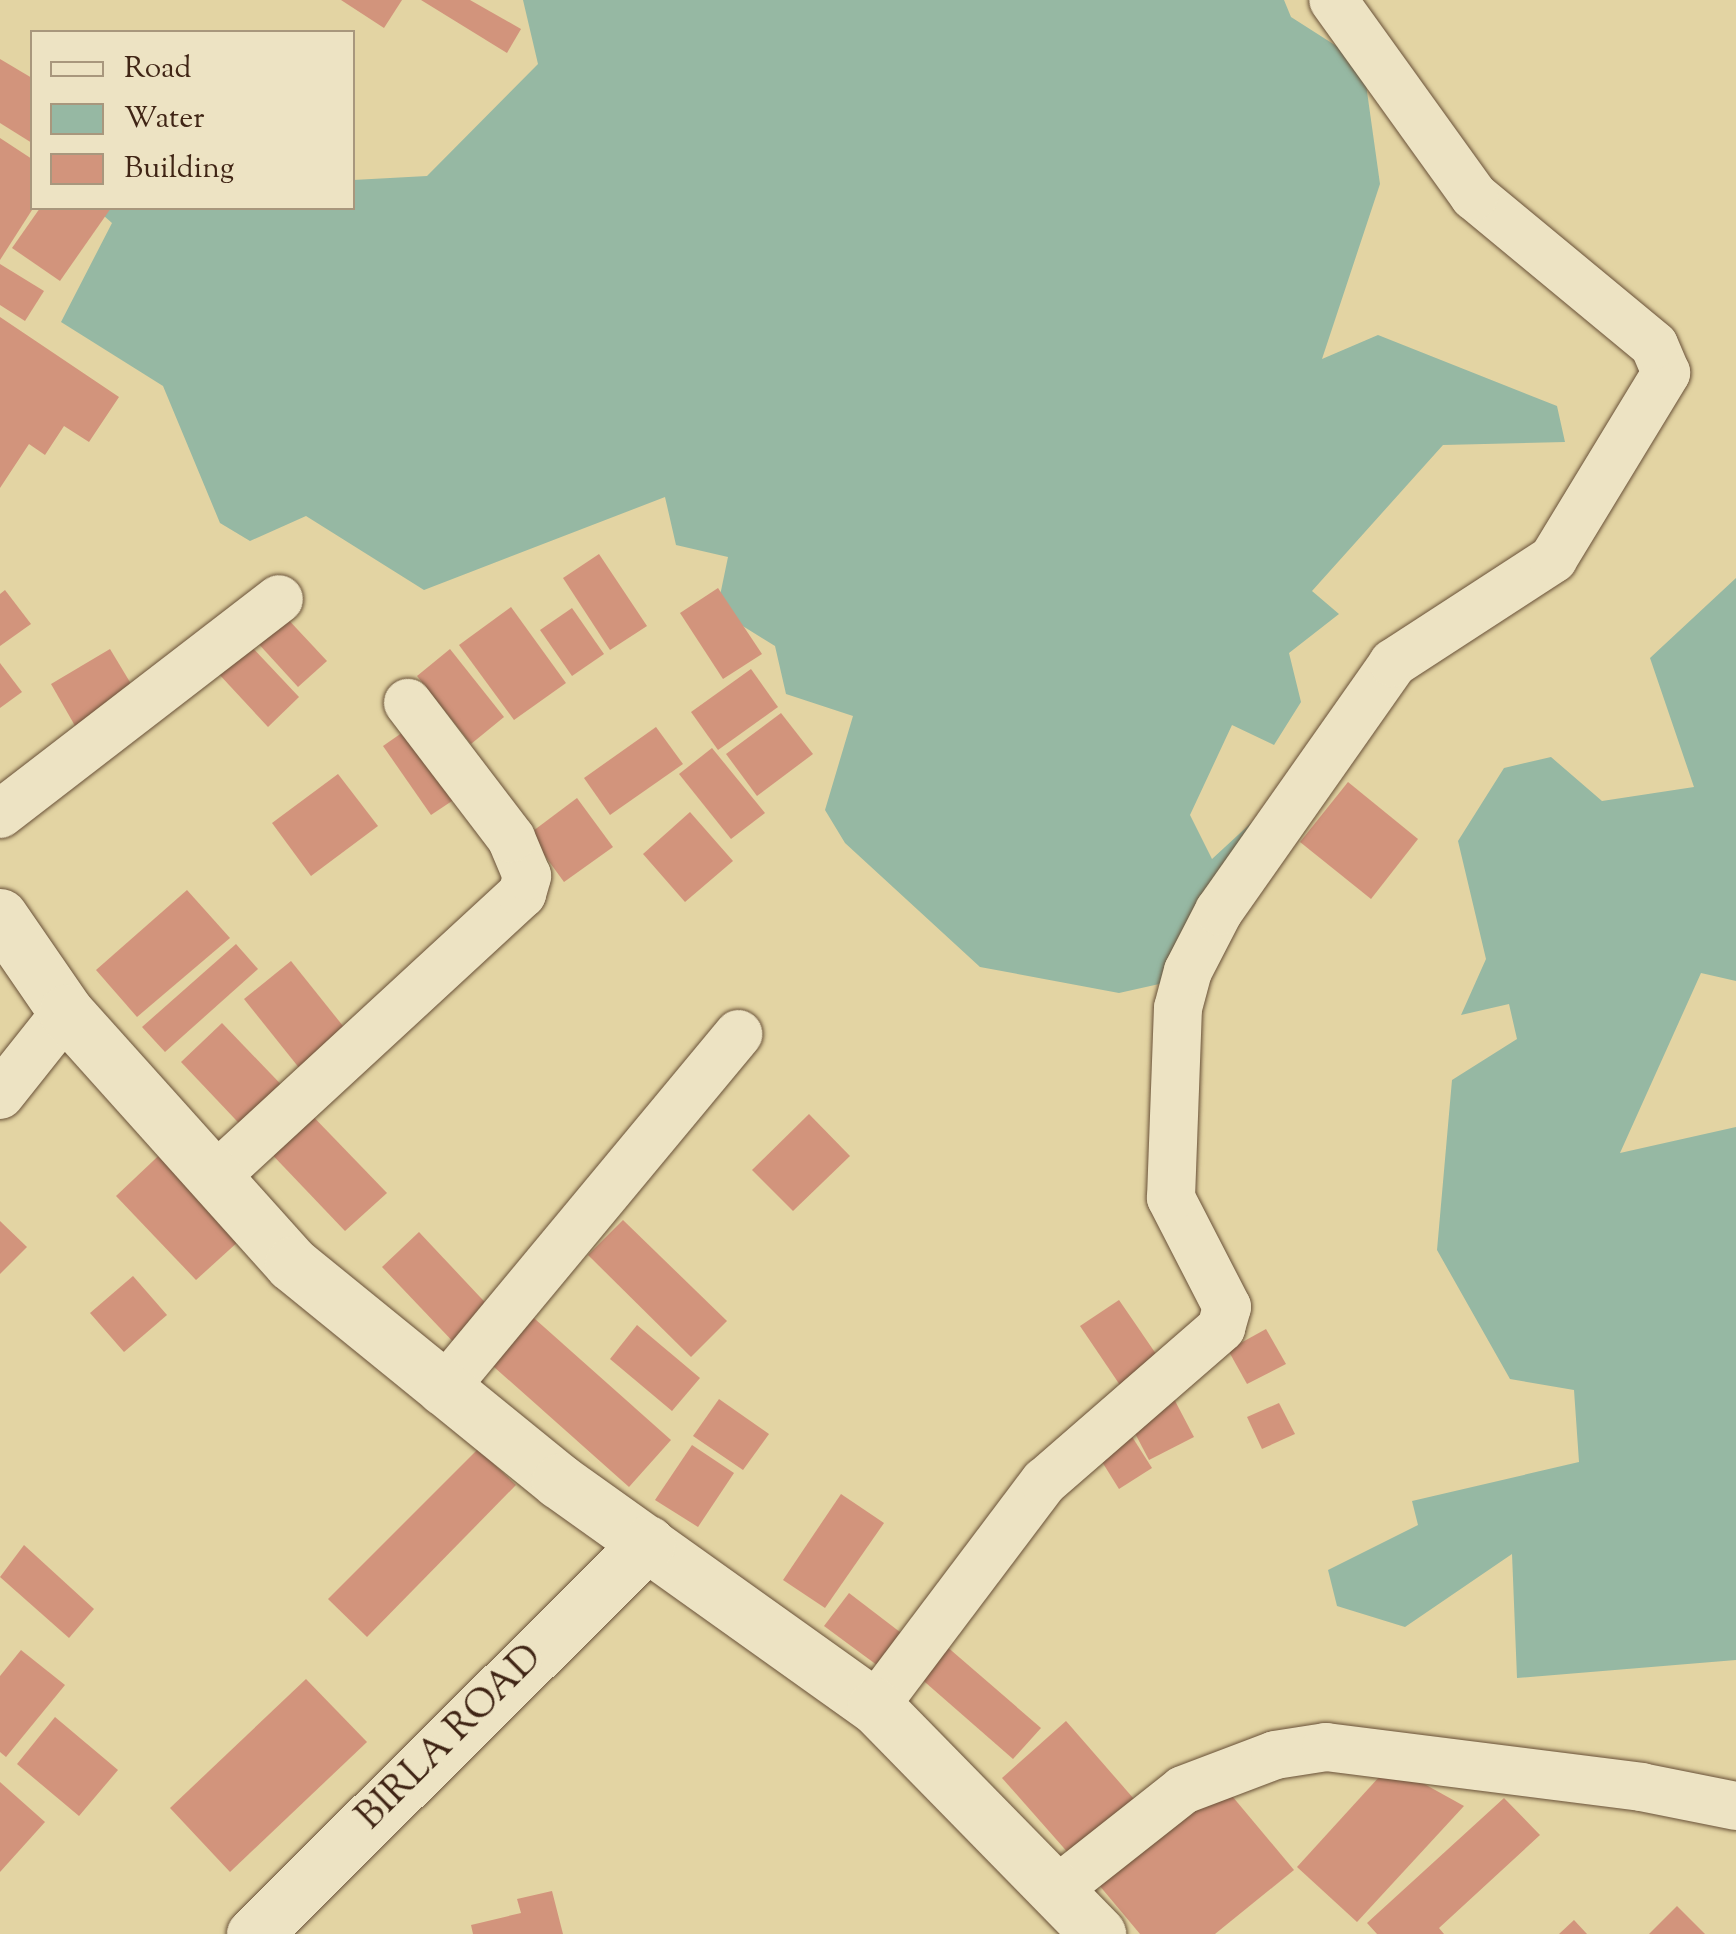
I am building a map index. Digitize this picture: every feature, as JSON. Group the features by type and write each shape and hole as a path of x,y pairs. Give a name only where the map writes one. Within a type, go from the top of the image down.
{"main road":[{"path":"0,916 66,1012 292,1264 442,1391 875,1706 1098,1934"},
{"name":"BIRLA ROAD","path":"254,1934 648,1543"}],"street":[{"path":"875,1706 1044,1482 1221,1328 1227,1307 1172,1198 1178,1008 1188,971 1219,911 1393,663 1552,559 1666,373 1654,346 1474,196 1333,0"},
{"path":"0,814 279,600"},
{"path":"215,1178 522,894 526,876 511,838 408,703"},
{"path":"0,1095 66,1012"},
{"path":"442,1391 738,1034"},
{"path":"1054,1892 1184,1790 1275,1755 1326,1747 1641,1787 1736,1806"}],"water":[{"path":"523,0 1284,0 1291,17 1363,63 1380,184 1322,359 1378,335 1557,406 1565,442 1443,445 1312,591 1339,614 1289,653 1301,702 1274,745 1232,725 1190,815 1212,859 1264,811 1212,910 1213,972 1119,993 980,967 845,843 825,810 853,716 786,694 775,646 717,610 728,557 676,545 665,497 424,590 306,516 250,541 220,523 163,386 61,322 112,223 97,210 355,210 355,180 427,176 538,64"},
{"path":"1736,578 1736,981 1701,973 1620,1153 1736,1127 1736,1660 1517,1678 1512,1554 1405,1627 1337,1606 1328,1570 1418,1525 1412,1501 1579,1462 1574,1390 1510,1379 1437,1250 1452,1080 1517,1039 1509,1004 1461,1015 1486,959 1458,841 1504,768 1551,757 1602,801 1694,787 1650,658"}],"building":[{"path":"341,0 402,0 384,28"},
{"path":"421,0 470,0 521,29 507,53"},
{"path":"0,59 30,77 30,142 0,123"},
{"path":"0,138 30,158 32,210 0,260"},
{"path":"39,210 110,210 60,281 12,248"},
{"path":"0,264 44,291 25,321 0,305"},
{"path":"0,317 119,397 89,442 64,426 45,455 29,444 0,488"},
{"path":"599,554 647,626 610,650 563,578"},
{"path":"718,588 762,654 723,679 680,613"},
{"path":"5,590 31,624 0,646 0,594"},
{"path":"511,607 566,683 514,720 459,645"},
{"path":"572,608 604,654 572,676 540,630"},
{"path":"284,615 327,661 298,687 256,641"},
{"path":"248,643 299,697 268,727 217,672"},
{"path":"110,649 142,702 82,738 51,684"},
{"path":"450,649 504,717 471,744 417,676"},
{"path":"0,663 22,692 0,708"},
{"path":"751,669 778,707 718,750 691,712"},
{"path":"781,713 813,754 757,796 726,754"},
{"path":"416,723 464,793 431,815 383,746"},
{"path":"656,727 683,764 610,815 584,778"},
{"path":"712,748 765,813 731,839 679,774"},
{"path":"338,774 378,826 311,876 272,823"},
{"path":"1348,782 1418,839 1371,899 1300,842"},
{"path":"577,798 613,847 564,882 529,834"},
{"path":"690,812 733,861 685,902 643,854"},
{"path":"187,890 230,938 137,1017 96,970"},
{"path":"236,944 258,969 165,1052 142,1027"},
{"path":"291,961 347,1031 300,1069 244,999"},
{"path":"222,1023 294,1098 252,1137 181,1062"},
{"path":"303,1106 387,1193 345,1231 263,1145"},
{"path":"809,1114 850,1156 793,1211 752,1170"},
{"path":"171,1144 251,1230 196,1280 116,1196"},
{"path":"623,1220 727,1321 691,1357 588,1255"},
{"path":"0,1221 27,1247 0,1274"},
{"path":"419,1232 496,1314 459,1348 382,1267"},
{"path":"133,1276 167,1315 124,1352 90,1313"},
{"path":"1119,1300 1165,1367 1126,1394 1080,1326"},
{"path":"526,1311 671,1440 629,1487 484,1358"},
{"path":"637,1325 700,1378 672,1411 610,1359"},
{"path":"1266,1329 1286,1364 1247,1384 1228,1350"},
{"path":"1173,1397 1194,1437 1149,1460 1128,1420"},
{"path":"719,1399 769,1434 743,1470 693,1436"},
{"path":"1279,1403 1295,1434 1262,1449 1247,1417"},
{"path":"1122,1421 1152,1468 1119,1489 1089,1441"},
{"path":"692,1445 734,1473 698,1527 655,1500"},
{"path":"478,1449 516,1485 367,1637 328,1599"},
{"path":"841,1494 884,1523 825,1608 783,1580"},
{"path":"24,1545 94,1609 69,1638 0,1577"},
{"path":"849,1593 913,1642 889,1674 824,1626"},
{"path":"945,1645 1041,1728 1013,1759 918,1676"},
{"path":"21,1650 65,1685 6,1757 0,1752 0,1676"},
{"path":"306,1679 367,1742 230,1872 170,1808"},
{"path":"55,1717 118,1770 79,1816 17,1764"},
{"path":"1066,1721 1134,1799 1070,1855 1002,1778"},
{"path":"1390,1765 1464,1806 1357,1922 1297,1867"},
{"path":"0,1782 45,1822 0,1872"},
{"path":"1222,1784 1294,1870 1215,1934 1140,1934 1099,1885"},
{"path":"1504,1798 1540,1835 1439,1928 1444,1934 1377,1934 1367,1923"},
{"path":"552,1891 563,1934 473,1934 471,1925 521,1913 517,1899"},
{"path":"1677,1906 1705,1934 1649,1934"},
{"path":"1574,1920 1587,1934 1559,1934"}]}
